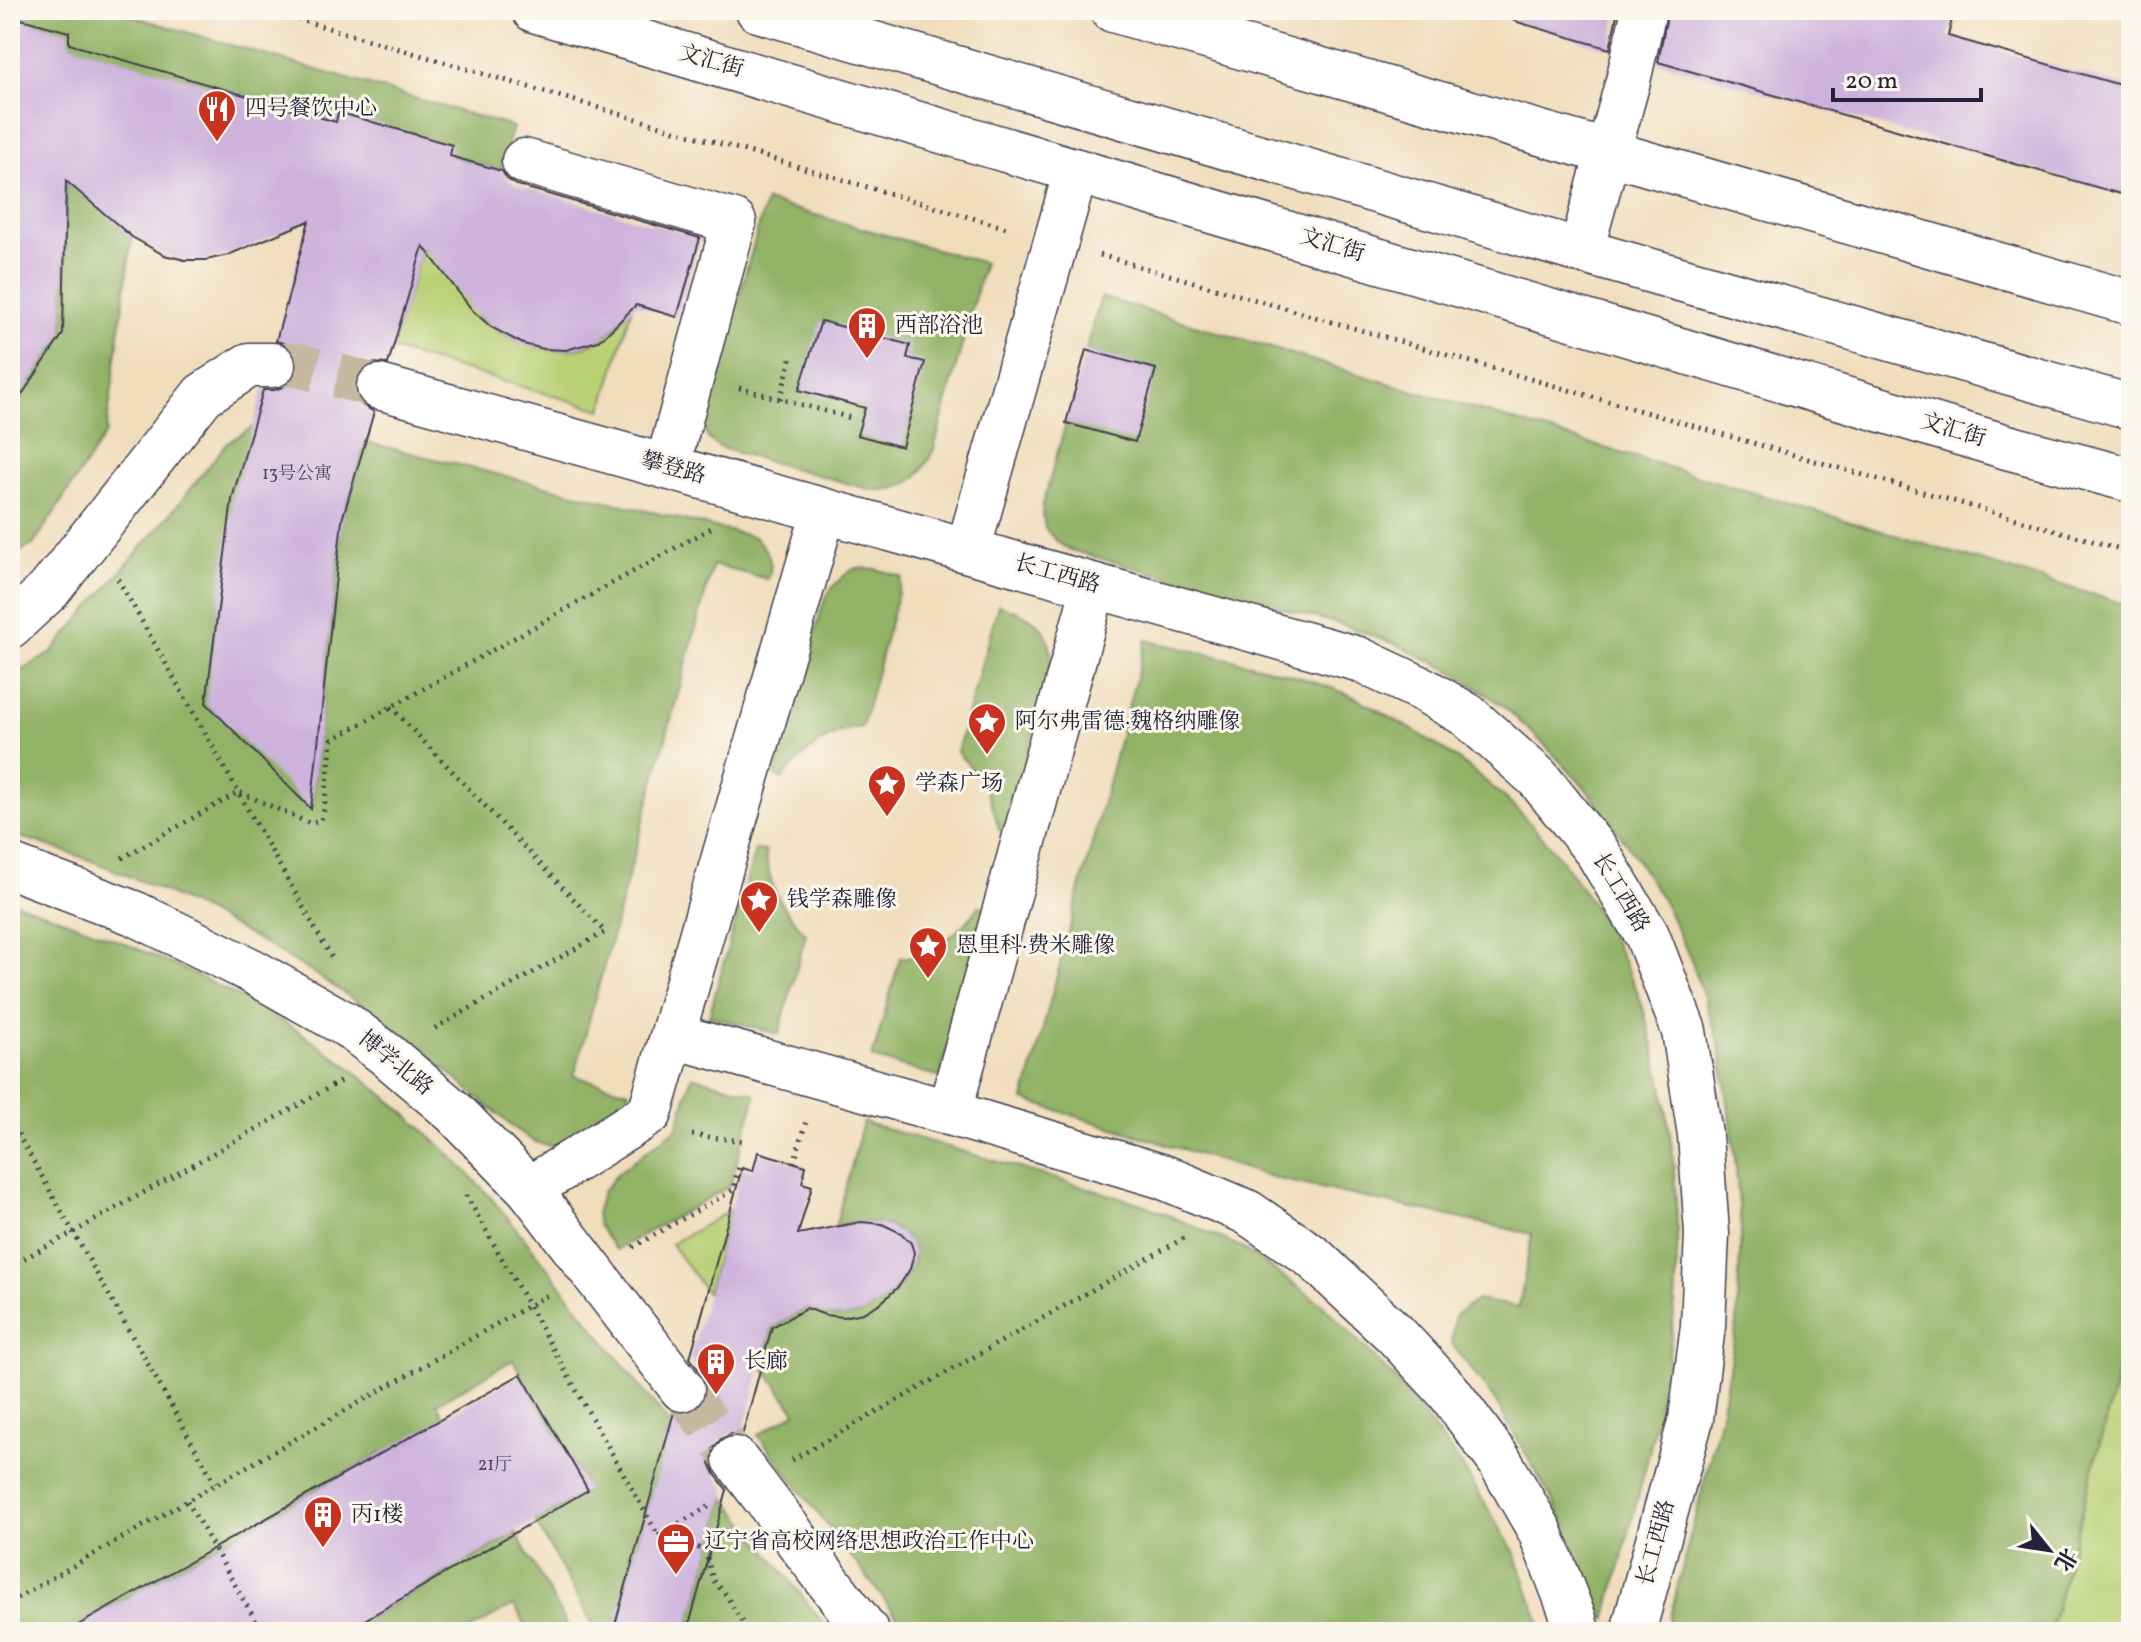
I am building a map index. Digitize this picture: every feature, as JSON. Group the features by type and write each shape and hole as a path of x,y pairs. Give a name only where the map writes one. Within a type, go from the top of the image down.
{"street":[{"name":"文汇街","path":"534,10 2007,447 2131,480"},
{"path":"758,10 1581,251 2131,407"},
{"path":"1113,10 2131,303"},
{"path":"1581,251 1628,81 1644,10"},
{"path":"524,161 734,222 667,467"},
{"path":"968,550 1076,171"},
{"path":"13,617 49,590 203,395 249,365 273,365"},
{"name":"攀登路","path":"379,387 968,550"},
{"path":"529,1189 650,1113 824,511"},
{"name":"长工西路","path":"968,550 1358,659 1424,690 1467,715 1538,778 1598,853 1647,935 1684,1031 1700,1135 1707,1233 1703,1326 1691,1419 1633,1632"},
{"path":"949,1113 1094,586"},
{"name":"博学北路","path":"10,866 136,914 250,970 347,1025 387,1055 454,1112 529,1189 682,1389"},
{"path":"674,1036 1161,1176 1247,1212 1313,1257 1395,1334 1448,1391 1499,1460 1540,1531 1577,1632"},
{"path":"744,1470 867,1632"}],"path":[{"path":"267,10 1056,242 2131,552"},
{"path":"780,399 792,355"},
{"path":"692,375 851,418"},
{"path":"69,888 239,792 309,823 321,820 332,740 711,527"},
{"path":"10,1266 605,932 391,707"},
{"path":"10,1120 215,1483"},
{"path":"681,1134 743,1141"},
{"path":"10,1602 733,1190 739,1167"},
{"path":"748,1632 726,1595 713,1580 705,1550 658,1535 744,1470 1237,1208"},
{"path":"187,1501 262,1632"},
{"path":"485,1632 505,1624 515,1626 521,1632"}],"green space":[{"path":"10,10 111,10 513,127 500,170 10,28"},
{"path":"68,106 114,221 132,237 106,433 33,545 10,556 10,412 63,334"},
{"path":"766,201 984,263 934,449 917,476 903,486 872,490 724,449 714,444 706,434 704,419"},
{"path":"423,245 481,319 510,338 526,344 560,350 593,343 616,327 633,304 602,410 392,349"},
{"path":"1101,297 2131,606 2131,1324 2050,1632 1666,1632 1720,1419 1737,1324 1741,1229 1733,1135 1719,1043 1692,962 1663,900 1586,789 1502,705 1452,671 1398,645 1346,626 1067,549 1056,541 1045,528 1042,507 1066,423 1155,369 1086,350"},
{"path":"253,427 311,808 342,520 365,442 754,537 768,556 771,567 768,579 713,565 574,1076 629,1091 625,1101 610,1117 561,1146 542,1144 525,1136 399,1032 262,942 163,891 112,869 10,834 10,677 51,653 227,443"},
{"path":"855,568 876,569 902,577 862,727 827,738 799,760 782,779 775,776 823,604 836,583"},
{"path":"998,605 1032,619 1040,626 1046,634 1051,656 1050,670 1006,832 999,830 989,796 957,752"},
{"path":"1146,640 1326,686 1362,701 1436,745 1474,772 1540,834 1569,869 1617,948 1643,1007 1659,1070 1675,1185 1677,1263 1671,1339 1659,1410 1606,1620 1557,1508 1494,1399 1451,1343 1455,1315 1477,1300 1519,1307 1532,1234 1278,1179 1024,1100"},
{"path":"755,850 765,851 778,897 806,934 779,1034 709,1016"},
{"path":"10,901 166,961 286,1023 346,1065 405,1113 458,1163 504,1213 671,1426 613,1632 597,1632 535,1521 588,1490 513,1360 437,1403 444,1418 410,1501 382,1452 66,1632 10,1632"},
{"path":"979,906 985,907 940,1077 872,1058 900,958 923,953 945,941"},
{"path":"692,1076 756,1094 730,1186 616,1250 598,1225 596,1214 602,1193 618,1173 677,1128"},
{"path":"863,1122 1145,1205 1241,1247 1322,1304 1393,1377 1459,1461 1515,1553 1543,1632 909,1632 758,1435 796,1412 762,1366 772,1327 807,1308 838,1317 866,1311 898,1287 912,1265 912,1245 890,1227 862,1222 835,1228"},
{"path":"731,1210 707,1293 671,1244"},
{"path":"2131,1324 2131,1632 2050,1632"},
{"path":"725,1497 830,1632 687,1632"},
{"path":"443,1512 471,1559 516,1533 571,1632 530,1632 514,1605 466,1632 344,1632 448,1573 421,1525"}],"building":[{"path":"1515,10 1618,10 1610,49 1514,21"},
{"path":"1668,10 1954,10 1948,36 2131,88 2131,197 1658,62"},
{"path":"10,16 69,32 69,44 336,122 338,112 452,145 450,156 502,171 507,179 517,185 700,238 677,317 636,305 598,341 566,350 523,344 491,327 473,311 423,246 388,364 372,363 361,370 355,381 355,394 361,404 374,412 342,520 311,809 206,703 232,499 263,390 286,386 295,377 298,366 294,352 286,344 276,341 309,221 228,255 206,260 185,260 164,255 132,237 66,181 63,334 10,412"},
{"name":"西部浴池","path":"821,321 910,345 907,358 925,362 902,447 857,435 865,408 799,390"},
{"path":"1086,350 1156,369 1135,442 1066,423"},
{"name":"长廊","path":"758,1152 806,1166 802,1183 812,1186 798,1234 861,1222 882,1224 901,1233 911,1243 914,1253 910,1269 899,1286 882,1302 863,1313 843,1317 825,1315 807,1308 772,1327 742,1436 731,1434 721,1439 712,1450 710,1463 727,1490 687,1632 613,1632 674,1412 686,1414 697,1409 705,1398 707,1385 690,1358 742,1168 753,1171"},
{"name":"丙1楼","path":"521,1374 588,1490 344,1632 66,1632"}],"tunnel":[{"path":"273,365 298,365 379,387"},
{"path":"682,1389 735,1459"}],"place":[{"name":"四号餐饮中心","path":"217,143"},
{"name":"西部浴池","path":"867,360"},
{"name":"阿尔弗雷德·魏格纳雕像","path":"987,756"},
{"name":"学森广场","path":"887,818"},
{"name":"钱学森雕像","path":"759,934"},
{"name":"恩里科·费米雕像","path":"928,980"},
{"name":"长廊","path":"716,1396"},
{"name":"丙1楼","path":"323,1549"},
{"name":"辽宁省高校网络思想政治工作中心","path":"676,1576"}]}
